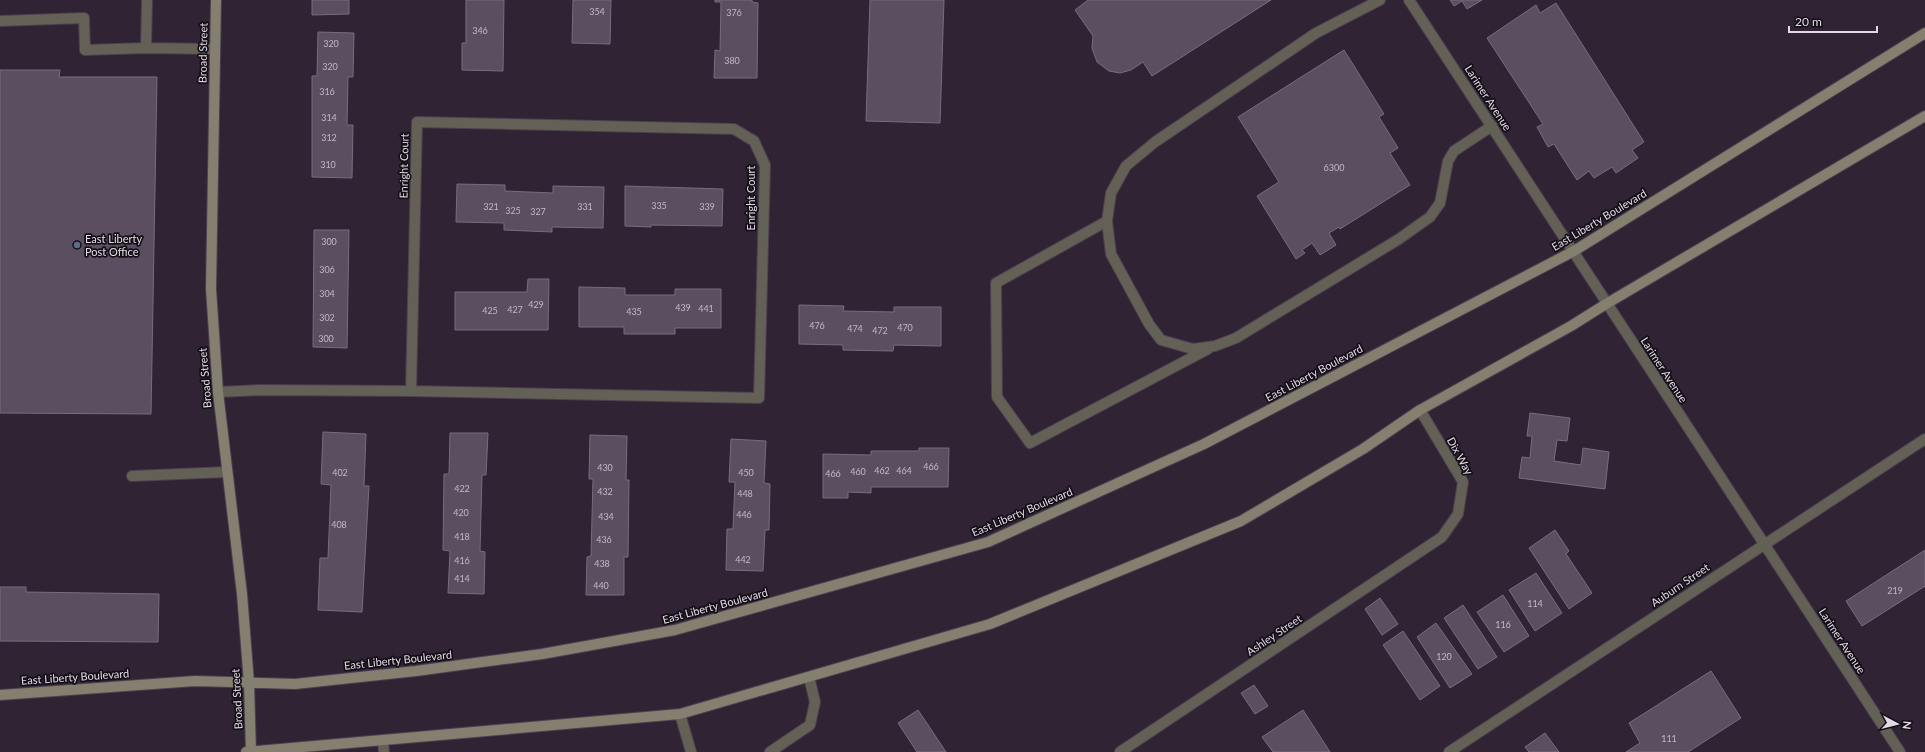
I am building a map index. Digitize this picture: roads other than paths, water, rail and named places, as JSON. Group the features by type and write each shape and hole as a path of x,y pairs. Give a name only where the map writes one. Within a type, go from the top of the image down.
{"main road":[{"name":"Broad Street","path":"216,0 211,289 218,392 242,594 249,682 251,752"},
{"name":"East Liberty Boulevard","path":"0,695 195,681 295,684 416,671 542,654 675,630 988,542 1204,444 1574,251 1925,33"},
{"path":"246,752 680,714 990,624 1241,521 1363,449 1420,410 1571,326 1925,116"}],"street":[{"path":"146,48 147,0"},
{"path":"1215,346 1193,349 1161,340 1149,324 1111,254 1107,221 1111,194 1126,166 1155,142 1316,33 1380,0"},
{"name":"Larimer Avenue","path":"1409,0 1574,251 1606,304 1900,752"},
{"path":"0,20 84,18 85,50 146,48 215,49"},
{"name":"Enright Court","path":"218,392 259,390 411,391 759,398 765,165 754,141 734,129 417,122 411,391"},
{"path":"1107,221 996,284 997,397 1030,443 1215,346 1236,338 1399,239 1430,217 1440,203 1448,161 1454,151 1492,126"},
{"name":"Dix Way","path":"1420,410 1463,482 1458,514 1442,537"},
{"name":"Auburn Street","path":"1449,752 1763,544 1925,439"},
{"path":"132,476 227,472"},
{"name":"Ashley Street","path":"1120,752 1442,537"},
{"path":"770,752 810,725 815,702 809,677"},
{"path":"680,714 691,752"},
{"path":"383,741 384,752"}],"place":[{"name":"East Liberty Post Office","path":"77,245"}]}
